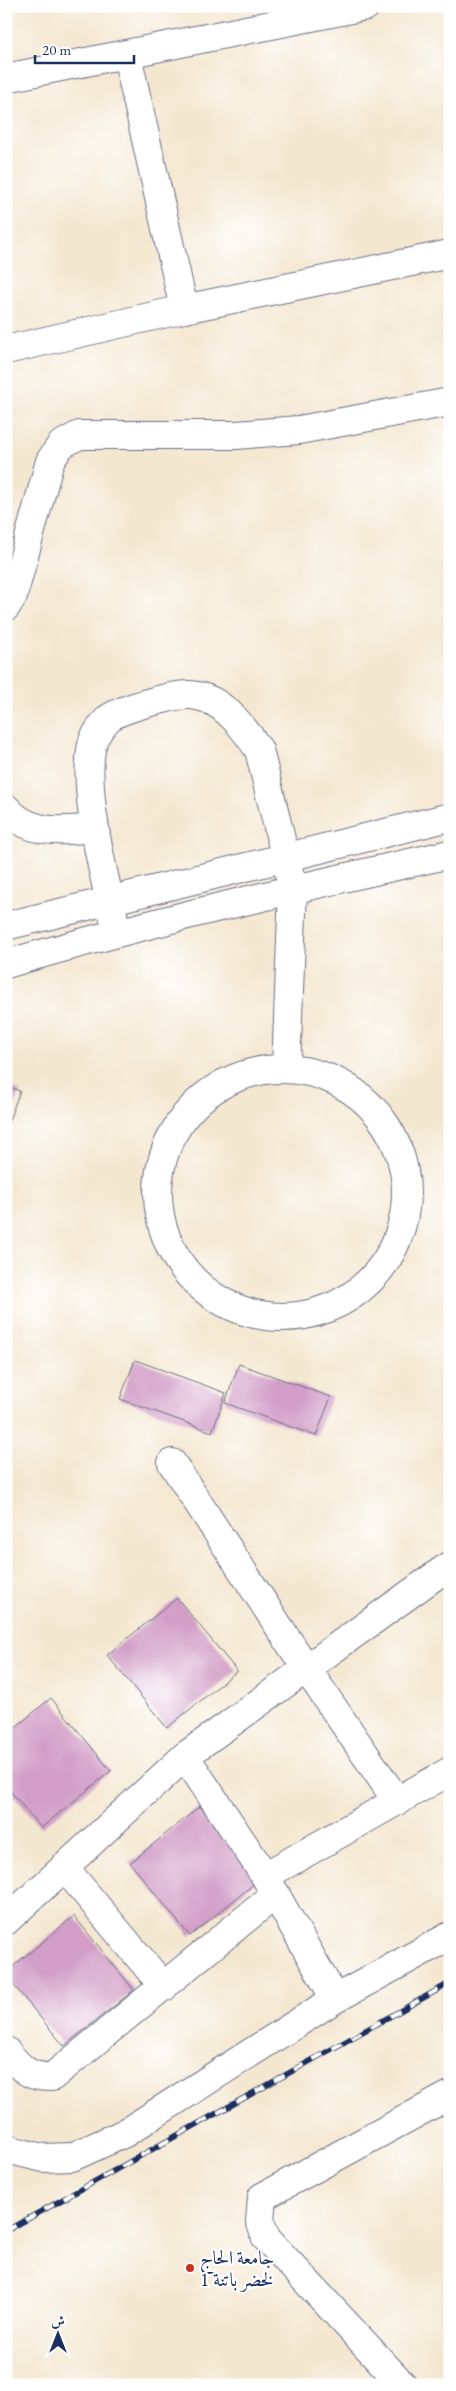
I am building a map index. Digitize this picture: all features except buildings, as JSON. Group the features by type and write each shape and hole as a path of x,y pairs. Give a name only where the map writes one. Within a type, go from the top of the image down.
{"street":[{"path":"6,78 366,6"},
{"path":"127,55 184,309"},
{"path":"6,350 184,309 450,254"},
{"path":"6,607 13,596 50,461 61,445 79,436 236,436 299,430 450,402"},
{"path":"117,932 109,901 96,828 90,758 94,739 107,719 125,709 190,694 207,698 222,708 246,731 258,750 293,888 286,1069"},
{"path":"6,808 15,819 35,828 57,831 96,828"},
{"path":"6,926 450,817"},
{"path":"6,964 117,932 293,888 450,854"},
{"path":"286,1069 311,1072 336,1080 365,1100 377,1112 392,1133 402,1158 407,1183 406,1209 400,1235 389,1258 373,1279 353,1295 331,1308 305,1315 279,1317 253,1314 229,1305 206,1292 187,1274 172,1252 163,1228 158,1203 158,1177 164,1151 176,1128 191,1107 211,1090 234,1078 259,1070 286,1069"},
{"path":"172,1463 306,1668 397,1801"},
{"path":"6,1920 185,1756 450,1565"},
{"path":"185,1756 271,1885 335,1998"},
{"path":"6,2051 23,2070 38,2077 52,2077 164,1987 271,1885 397,1801 450,1771"},
{"path":"64,1867 164,1987"},
{"path":"6,2147 14,2151 43,2158 72,2157 125,2133 335,1998 450,1936"},
{"path":"403,2385 266,2238 260,2221 262,2197 445,2105"}],"railway":[{"path":"6,2231 450,1983"}],"place":[{"name":"جامعة الحاج لخضر باتنة 1","path":"190,2268"}]}
